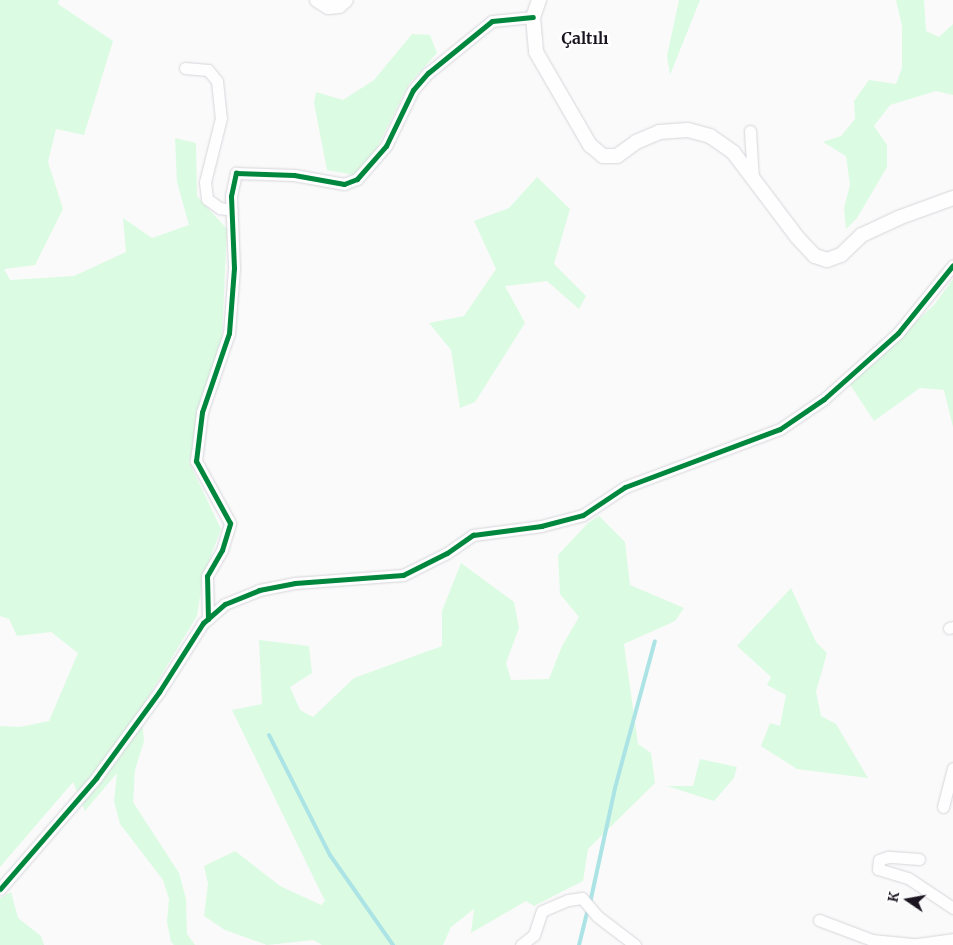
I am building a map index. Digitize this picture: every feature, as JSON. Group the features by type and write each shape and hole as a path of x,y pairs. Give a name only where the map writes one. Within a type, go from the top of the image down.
{"street":[{"path":"317,0 328,7 339,6 346,0"},
{"path":"539,0 533,17 536,52 590,145 603,156 617,156 636,142 659,132 688,130 710,136 732,152 797,237 815,256 826,260 841,255 871,231 953,198"},
{"path":"208,619 207,576 222,550 230,523 196,461 202,412 228,333 234,268 232,210 236,173 294,175 344,184 357,179 386,146 413,90 428,74 492,21 533,17"},
{"path":"185,68 208,70 217,81 221,118 206,182 207,199 220,208 232,210"},
{"path":"750,131 753,180"},
{"path":"0,889 96,778 159,692 208,619 225,604 259,590 295,583 403,575 448,553 473,535 541,526 583,515 625,487 780,429 824,399 898,333 953,265"},
{"path":"943,807 953,768"},
{"path":"919,859 888,857 879,860 878,869 908,878 953,908"},
{"path":"521,945 534,935 542,912 568,900 582,898 597,916 635,945"},
{"path":"819,920 872,940 911,945 953,939"}],"green space":[{"path":"0,0 59,0 58,4 113,41 84,135 56,129 48,162 63,209 35,265 4,269 10,280 74,276 126,252 123,218 152,238 189,225 177,182 175,138 196,143 197,196 227,229 222,338 189,462 221,529 203,577 197,616 141,709 144,741 135,770 133,802 179,873 186,899 187,934 195,945 174,945 171,942 167,922 169,899 163,880 120,824 114,801 117,773 85,811 73,782 0,867 0,726 20,727 49,721 78,653 51,632 17,636 9,619 0,616"},
{"path":"679,0 700,0 670,75 667,56"},
{"path":"896,0 924,0 926,31 939,37 953,24 953,95 936,91 890,105 874,126 887,145 887,167 857,218 846,229 844,208 850,185 846,156 823,142 841,136 855,119 854,101 869,80 896,84 902,68 902,26"},
{"path":"412,34 430,35 437,53 409,84 375,152 354,175 327,170 314,103 316,92 343,100 374,80"},
{"path":"537,177 570,209 554,264 586,296 579,309 547,281 505,286 525,323 475,402 460,408 451,350 429,323 464,316 496,269 474,221 509,208"},
{"path":"953,279 953,427 944,390 920,388 874,421 849,383 934,305"},
{"path":"599,516 625,542 630,585 684,608 675,621 624,644 638,744 651,753 655,783 588,849 583,881 534,906 526,901 471,933 474,909 451,927 443,945 322,945 313,940 267,945 225,930 204,916 208,884 204,866 235,851 280,886 321,905 325,901 232,710 262,704 259,640 309,646 312,673 290,687 300,710 313,717 354,678 442,646 442,611 461,563 514,602 519,628 506,663 511,680 549,679 562,646 579,617 560,594 558,555 588,523"},
{"path":"791,588 816,642 827,653 816,692 821,716 836,724 868,778 797,769 761,746 770,723 780,726 786,695 767,685 771,677 737,646"},
{"path":"700,759 737,767 734,778 714,801 667,786 693,786"},
{"path":"11,892 18,918 41,936 44,945 0,945 0,898"}],"waterway":[{"path":"590,903 615,788 655,641"},
{"path":"269,735 330,855 393,945"},
{"path":"579,945 588,910"}],"cycle path":[{"path":"208,619 207,576 222,550 230,523 196,461 202,412 229,333 234,268 231,196 236,173 294,175 344,184 357,179 386,146 413,90 428,73 492,21 533,17"},
{"path":"0,889 96,778 159,692 203,623 225,604 259,590 295,583 403,575 447,553 473,535 541,526 583,515 625,487 780,429 824,399 898,333 953,265"}],"district":[{"name":"Çaltılı","path":"585,38"}]}
